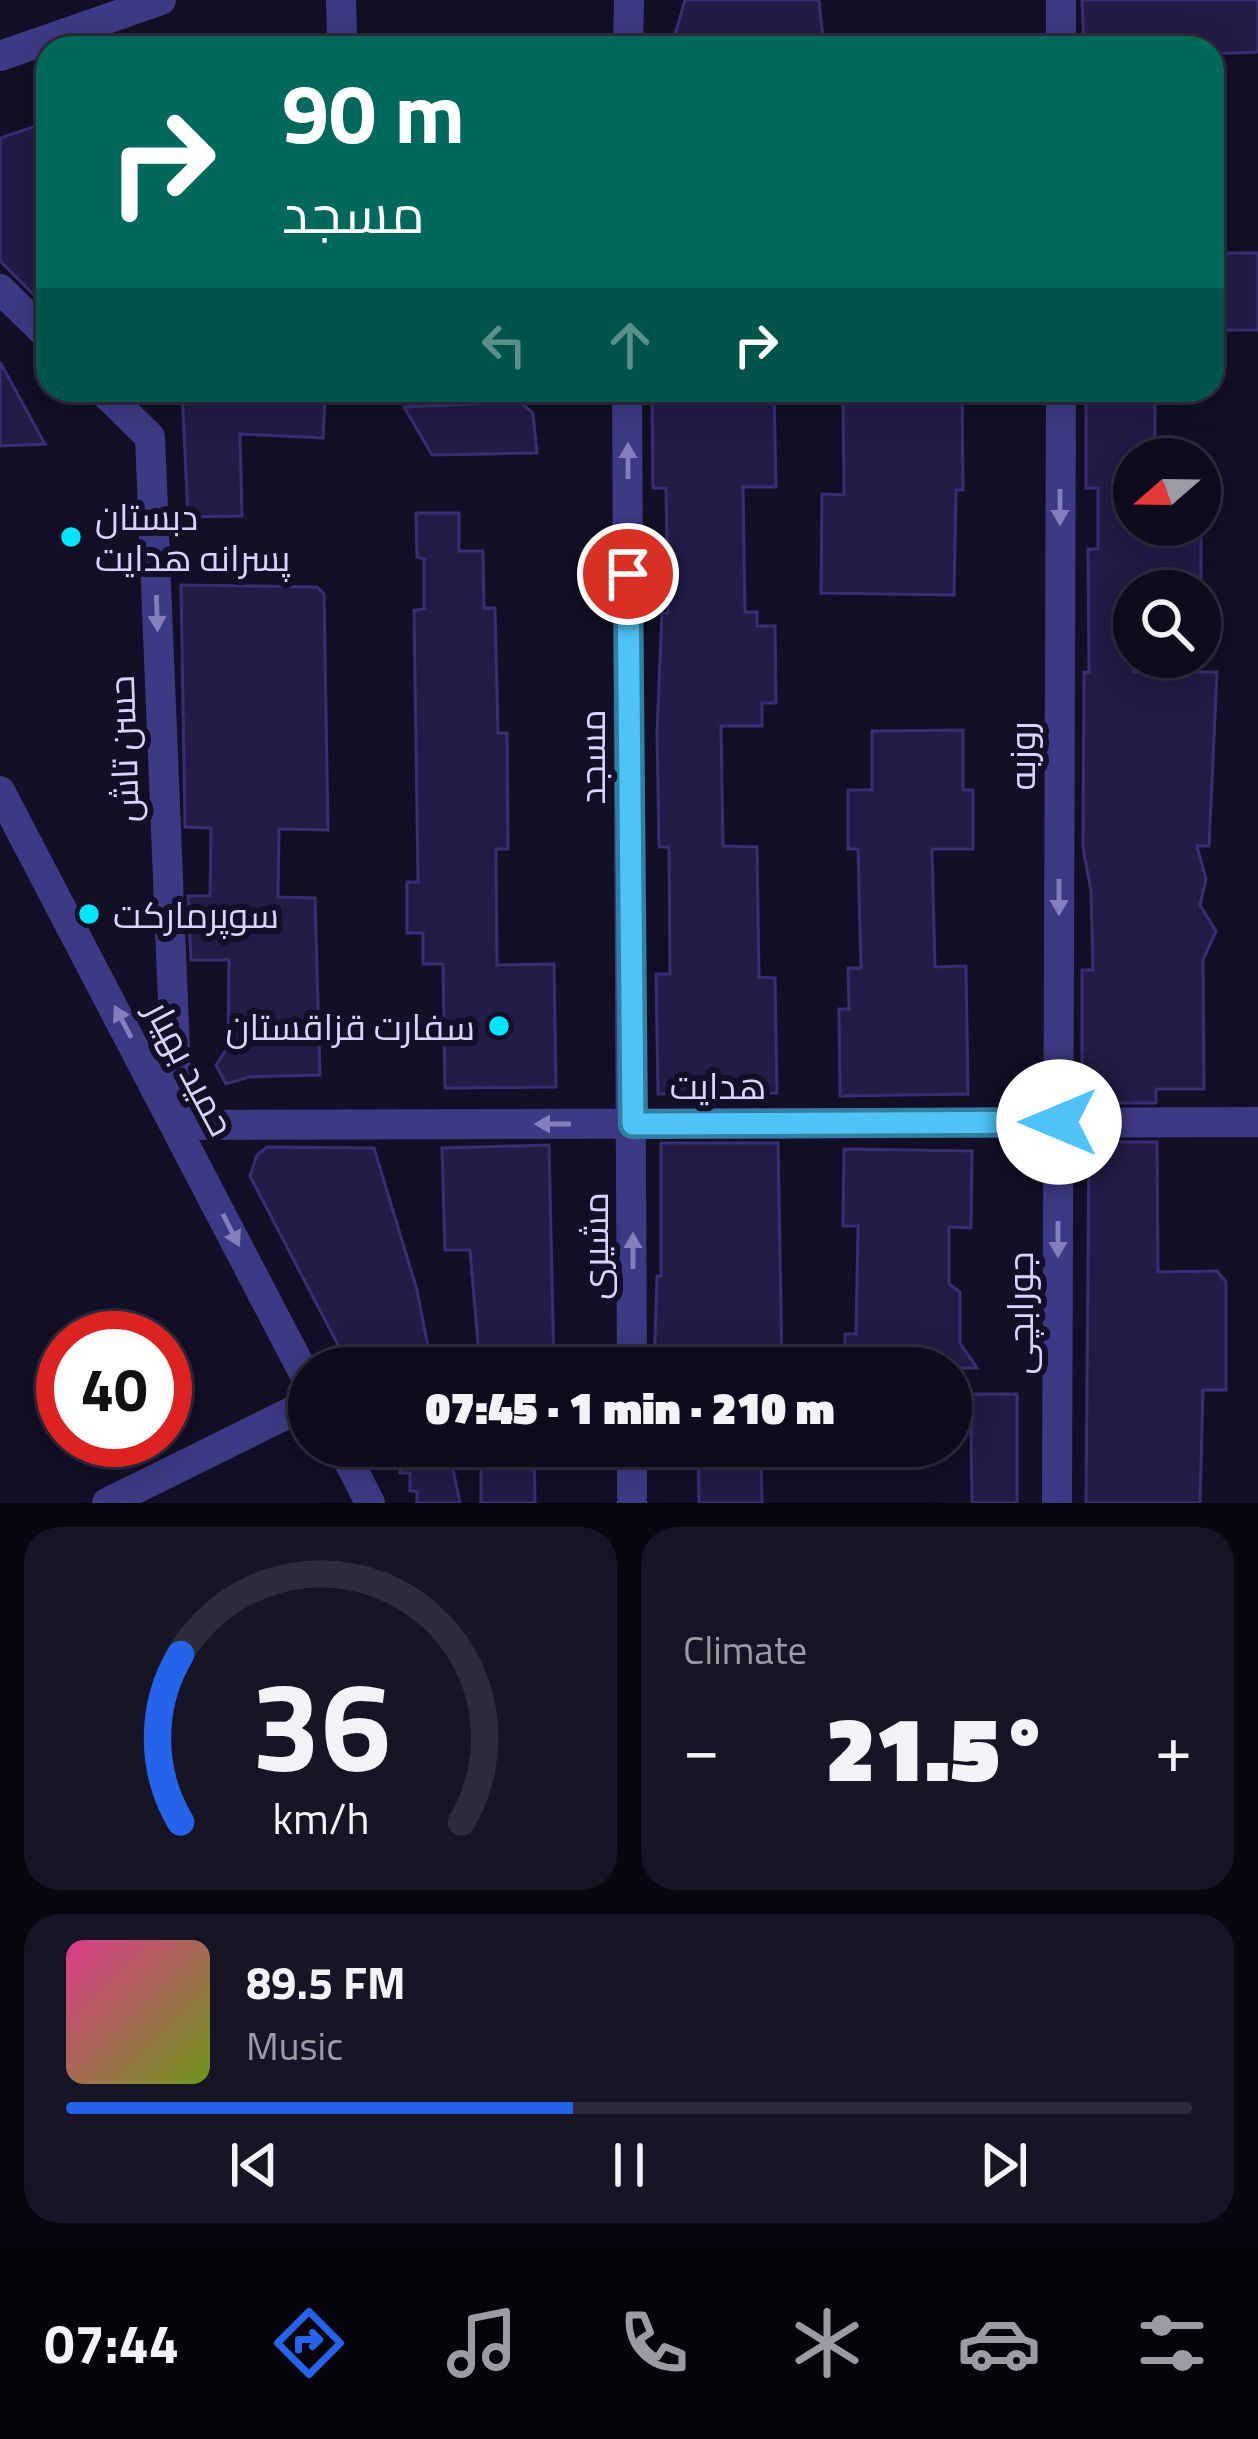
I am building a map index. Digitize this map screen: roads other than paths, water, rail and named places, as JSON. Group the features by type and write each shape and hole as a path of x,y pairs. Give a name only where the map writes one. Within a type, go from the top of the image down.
{"street":[{"path":"71,36 161,0"},
{"path":"341,0 342,35"},
{"path":"628,36 629,0"},
{"path":"1061,0 1061,36"},
{"path":"0,56 36,47"},
{"path":"0,289 36,325"},
{"name":"حسن تاش","path":"115,402 150,436 178,1126"},
{"name":"مسجد","path":"627,402 633,1124"},
{"name":"روزبه","path":"1059,1122 1060,402"},
{"name":"حمید بهیار","path":"0,791 291,1347"},
{"name":"جورابچی","path":"1057,1503 1059,1122"},
{"name":"هدایت","path":"178,1126 1258,1122"},
{"name":"مشیری","path":"632,1347 633,1124"},
{"path":"107,1503 288,1413"},
{"path":"352,1467 370,1503"},
{"path":"632,1467 632,1503"}],"place":[{"name":"دبستان پسرانه هدایت","path":"71,537"},
{"name":"سوپرمارکت","path":"89,914"},
{"name":"سفارت قزاقستان","path":"499,1026"}]}
